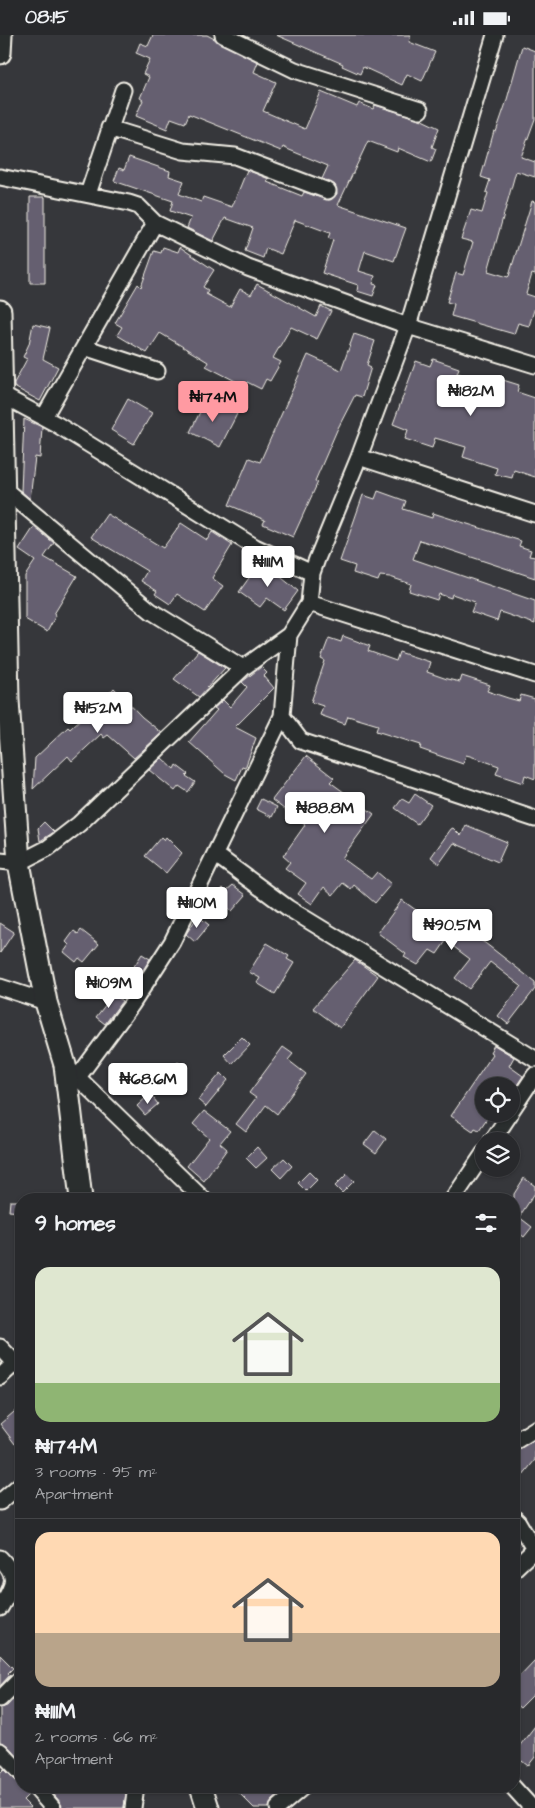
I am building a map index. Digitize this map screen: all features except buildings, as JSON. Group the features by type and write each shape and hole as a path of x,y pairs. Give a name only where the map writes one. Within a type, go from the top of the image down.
{"street":[{"path":"0,53 1,35"},
{"path":"222,35 295,71 420,110"},
{"path":"9,862 48,848 79,824 244,668 289,635 308,603 312,573 360,457 408,326 494,35"},
{"path":"88,194 123,90"},
{"path":"109,129 183,151 235,155 328,191"},
{"path":"0,177 129,203 138,207 155,223 248,268 408,326 535,365"},
{"path":"44,417 155,223"},
{"path":"0,311 4,489 4,662 9,862 46,1002 71,1071 81,1193"},
{"path":"84,347 157,371"},
{"path":"2,395 44,417 255,547 312,573"},
{"path":"360,457 535,514"},
{"path":"4,489 151,611 244,668"},
{"path":"308,603 535,675"},
{"path":"71,1071 132,1004 172,942 216,855 282,716 289,635"},
{"path":"282,716 301,741 535,819"},
{"path":"216,855 288,908 535,1059"},
{"path":"0,987 46,1002"},
{"path":"71,1071 197,1193"},
{"path":"520,1098 535,1075"},
{"path":"457,1193 475,1166"},
{"path":"0,1347 15,1363"},
{"path":"0,1377 15,1368"},
{"path":"520,1438 535,1429"},
{"path":"0,1502 15,1489"},
{"path":"520,1527 535,1550 520,1564"},
{"path":"0,1558 11,1570 13,1581 0,1608"},
{"path":"0,1699 15,1684"},
{"path":"0,1751 15,1767"},
{"path":"40,1793 54,1808"},
{"path":"133,1808 135,1793"},
{"path":"203,1793 208,1808"},
{"path":"278,1808 296,1793"},
{"path":"518,1793 532,1808"}]}
